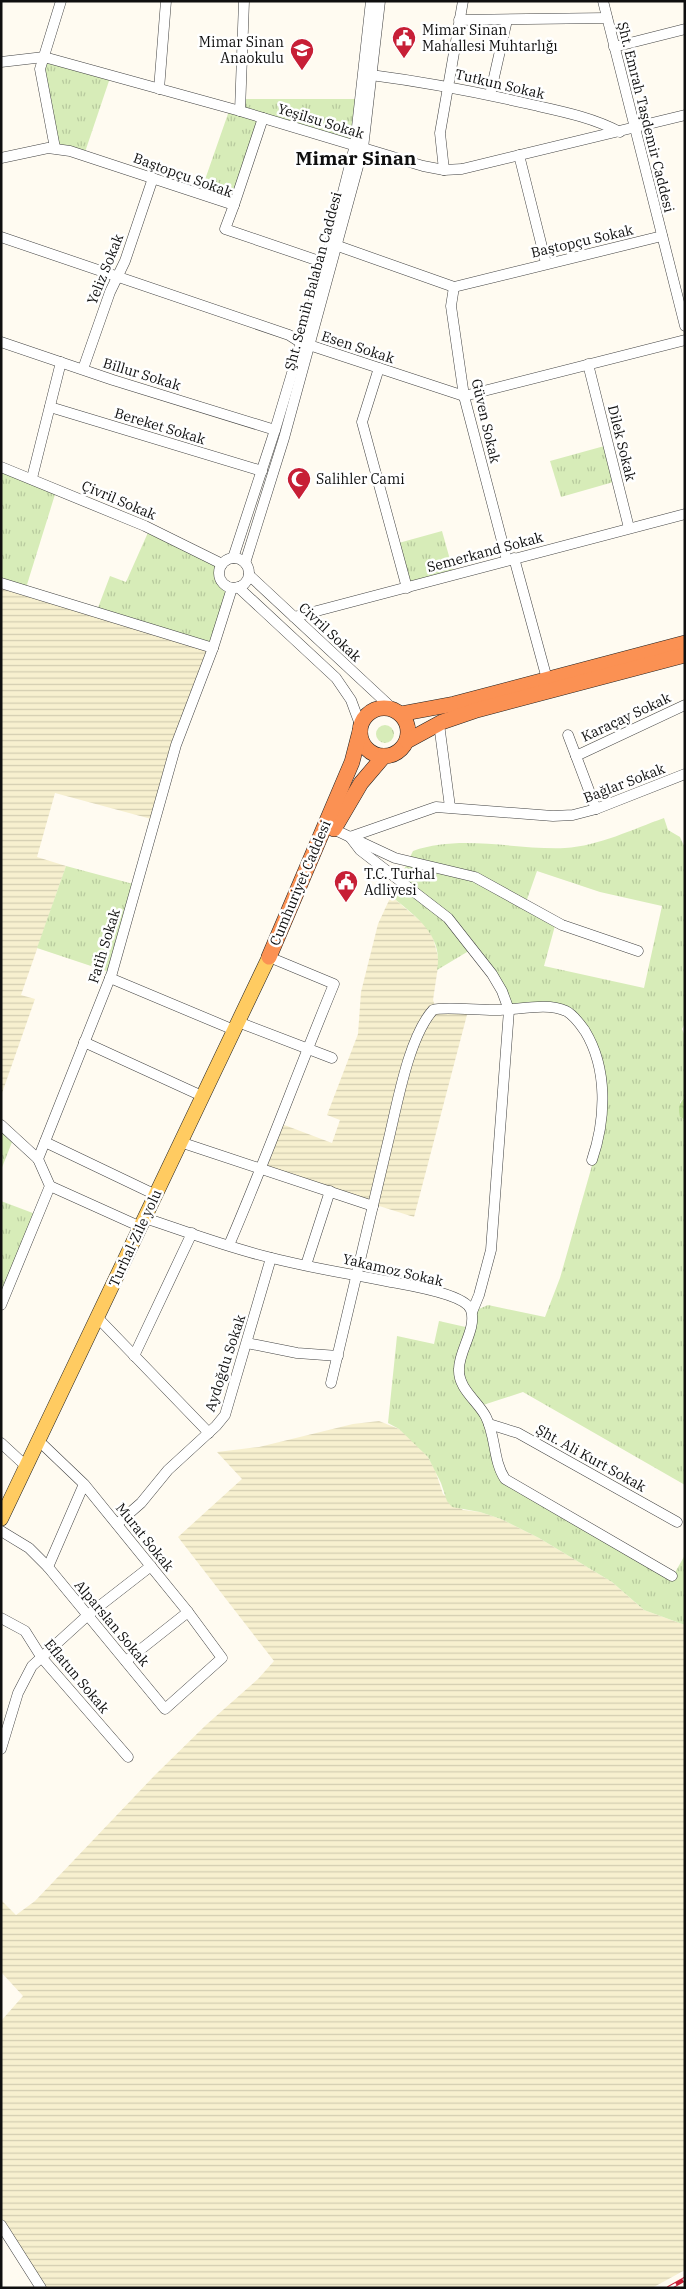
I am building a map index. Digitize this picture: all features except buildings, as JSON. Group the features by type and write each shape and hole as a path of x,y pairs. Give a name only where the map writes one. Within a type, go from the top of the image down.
{"highway":[{"name":"Cumhuriyet Caddesi","path":"268,957 352,762 364,719 373,710 381,708 397,712 437,708 547,679 684,653"},
{"name":"Cumhuriyet Caddesi","path":"268,957 333,830 361,783 384,756 396,753 407,740 439,724 478,710 684,653"},
{"path":"397,712 407,724 407,740"},
{"path":"360,729 365,746 372,752 384,756"}],"main road":[{"name":"Turhal-Zile yolu","path":"1,1519 268,957"}],"street":[{"path":"56,148 40,69 61,1"},
{"path":"159,89 166,1"},
{"path":"240,111 244,1"},
{"name":"Şht. Semih Balaban Caddesi","path":"245,563 284,438 325,263 359,147 372,1"},
{"name":"Şht. Semih Balaban Caddesi","path":"233,558 338,246 359,147 380,1"},
{"path":"444,170 440,133 463,1"},
{"name":"Şht. Emrah Taşdemir Caddesi","path":"603,1 685,326"},
{"path":"459,20 607,18"},
{"path":"490,95 507,20"},
{"path":"614,47 685,29"},
{"name":"Yeşilsu Sokak","path":"1,62 44,57 240,111 423,166 444,170 462,169 685,115"},
{"name":"Tutkun Sokak","path":"371,74 490,95 604,123 620,132"},
{"path":"234,205 263,118"},
{"name":"Baştopçu Sokak","path":"1,158 56,148 78,153 234,205 226,229 325,263"},
{"path":"519,155 546,263"},
{"name":"Yeliz Sokak","path":"83,370 110,292 125,261 153,178"},
{"name":"Baştopçu Sokak","path":"454,287 662,236"},
{"name":"Esen Sokak","path":"1,238 289,335 305,344 464,396"},
{"path":"338,246 454,287"},
{"name":"Güven Sokak","path":"454,287 452,306 464,396 547,679"},
{"path":"464,396 685,340"},
{"name":"Billur Sokak","path":"1,342 83,370 275,430"},
{"path":"32,478 61,362"},
{"name":"Dilek Sokak","path":"588,364 629,528"},
{"path":"379,368 362,422 407,588"},
{"name":"Bereket Sokak","path":"50,407 262,471"},
{"name":"Çivril Sokak","path":"1,467 32,478 150,528 222,564"},
{"name":"Semerkand Sokak","path":"294,617 685,514"},
{"path":"235,587 246,582 249,575 245,563 233,558 222,564 219,571 220,578 224,584 235,587 336,678 351,700 360,729"},
{"name":"Civril Sokak","path":"249,575 397,712"},
{"path":"1,583 212,648"},
{"name":"Fatih Sokak","path":"38,1159 110,978 176,746 235,587"},
{"name":"Karaçay Sokak","path":"596,809 576,756 685,705"},
{"path":"439,724 450,807"},
{"path":"568,734 576,756"},
{"name":"Bağlar Sokak","path":"350,838 432,808 450,807 573,816 596,809 685,774"},
{"path":"333,830 395,858 475,877 562,925 638,951"},
{"path":"350,838 360,850 448,918 498,984 509,1010 491,1250 479,1295 472,1312 470,1330 460,1358 459,1376 462,1384 479,1406 489,1424 498,1466 501,1473 511,1484 672,1576"},
{"path":"229,1245 262,1169 307,1048 334,984 268,957"},
{"path":"110,978 236,1026 307,1048 332,1058"},
{"path":"331,1383 413,1048 430,1013 436,1009 509,1010 544,1008 566,1011 582,1027 592,1042 600,1070 602,1106 599,1141 592,1160"},
{"path":"84,1042 202,1096"},
{"path":"1,1125 38,1159 50,1186 1,1305"},
{"path":"45,1142 156,1195"},
{"path":"180,1142 373,1206"},
{"name":"Yakamoz Sokak","path":"50,1186 143,1222 192,1233 271,1258 425,1288 466,1303 472,1312"},
{"path":"306,1265 330,1192"},
{"path":"134,1356 192,1233"},
{"name":"Aydoğdu Sokak","path":"117,1524 141,1503 168,1470 209,1433 225,1415 271,1258"},
{"path":"98,1318 209,1433"},
{"path":"246,1343 297,1353 338,1356"},
{"name":"Şht. Ali Kurt Sokak","path":"489,1424 518,1433 677,1522"},
{"name":"Murat Sokak","path":"39,1441 84,1484 188,1612 222,1658"},
{"path":"1,1443 27,1466"},
{"path":"48,1567 84,1484"},
{"name":"Alparslan Sokak","path":"1,1531 29,1548 48,1567 165,1709 222,1658"},
{"path":"1,1749 22,1683 32,1666 88,1615 151,1566"},
{"path":"126,1661 188,1612"},
{"name":"Eflatun Sokak","path":"1,1618 25,1631 42,1658 128,1757"},
{"path":"1,2225 41,2288"}],"shaded area":[{"path":"1,583 213,648 155,820 55,793 37,857 66,866 21,995 35,999 1,1096"},
{"path":"391,896 425,925 433,938 439,960 433,1000 436,1008 468,1011 414,1217 262,1169 279,1123 332,1143 340,1120 327,1115 358,1034 361,992 378,924"},
{"path":"379,1421 399,1429 413,1441 428,1457 435,1470 443,1494 463,1510 480,1512 501,1519 539,1538 612,1582 644,1610 685,1625 685,2270 652,2288 41,2288 1,2225 1,2021 23,1996 1,1972 1,1900 16,1915 35,1901 155,1775 206,1725 258,1679 274,1661 178,1537 242,1479 217,1452 259,1447 353,1424"}],"green space":[{"path":"44,57 111,75 84,155 55,148 40,69"},
{"path":"240,99 360,99 355,145 263,118 234,205 200,194 230,108 239,111"},
{"path":"608,445 617,481 561,497 550,461"},
{"path":"1,467 57,488 25,591 1,583"},
{"path":"150,528 220,567 220,578 228,586 213,648 96,613 110,576 126,582"},
{"path":"442,531 454,574 407,588 395,544"},
{"path":"381,725 389,725 394,730 392,741 381,743 376,738 376,730"},
{"path":"664,818 668,830 680,837 685,848 685,1023 682,1029 685,1036 685,1097 680,1102 680,1117 685,1120 685,1485 523,1392 480,1406 501,1473 673,1576 685,1555 685,1625 644,1610 612,1582 539,1538 501,1519 480,1512 452,1507 447,1501 441,1483 428,1457 399,1429 388,1423 397,1336 434,1344 439,1321 470,1328 472,1312 488,1305 545,1317 560,1278 599,1141 597,1056 566,1011 509,1010 472,949 437,970 438,958 432,936 418,919 391,896 413,851 431,846 469,843 546,848 578,847 603,841","holes":["537,871 600,892 662,906 644,988 544,966 556,922 525,905"]},
{"path":"66,866 137,885 112,973 37,948"},
{"path":"685,1097 685,1120 680,1117 679,1111 680,1104"},
{"path":"1,1125 14,1137 1,1170"},
{"path":"1,1201 38,1215 6,1293 1,1291"}],"railway":[{"path":"669,2288 685,2279"}],"place":[{"name":"Mimar Sinan Mahallesi Muhtarlığı","path":"404,59"},
{"name":"Mimar Sinan Anaokulu","path":"302,71"},
{"name":"Salihler Cami","path":"299,500"},
{"name":"T.C. Turhal Adliyesi","path":"346,903"}],"district":[{"name":"Mimar Sinan","path":"356,158"}]}
